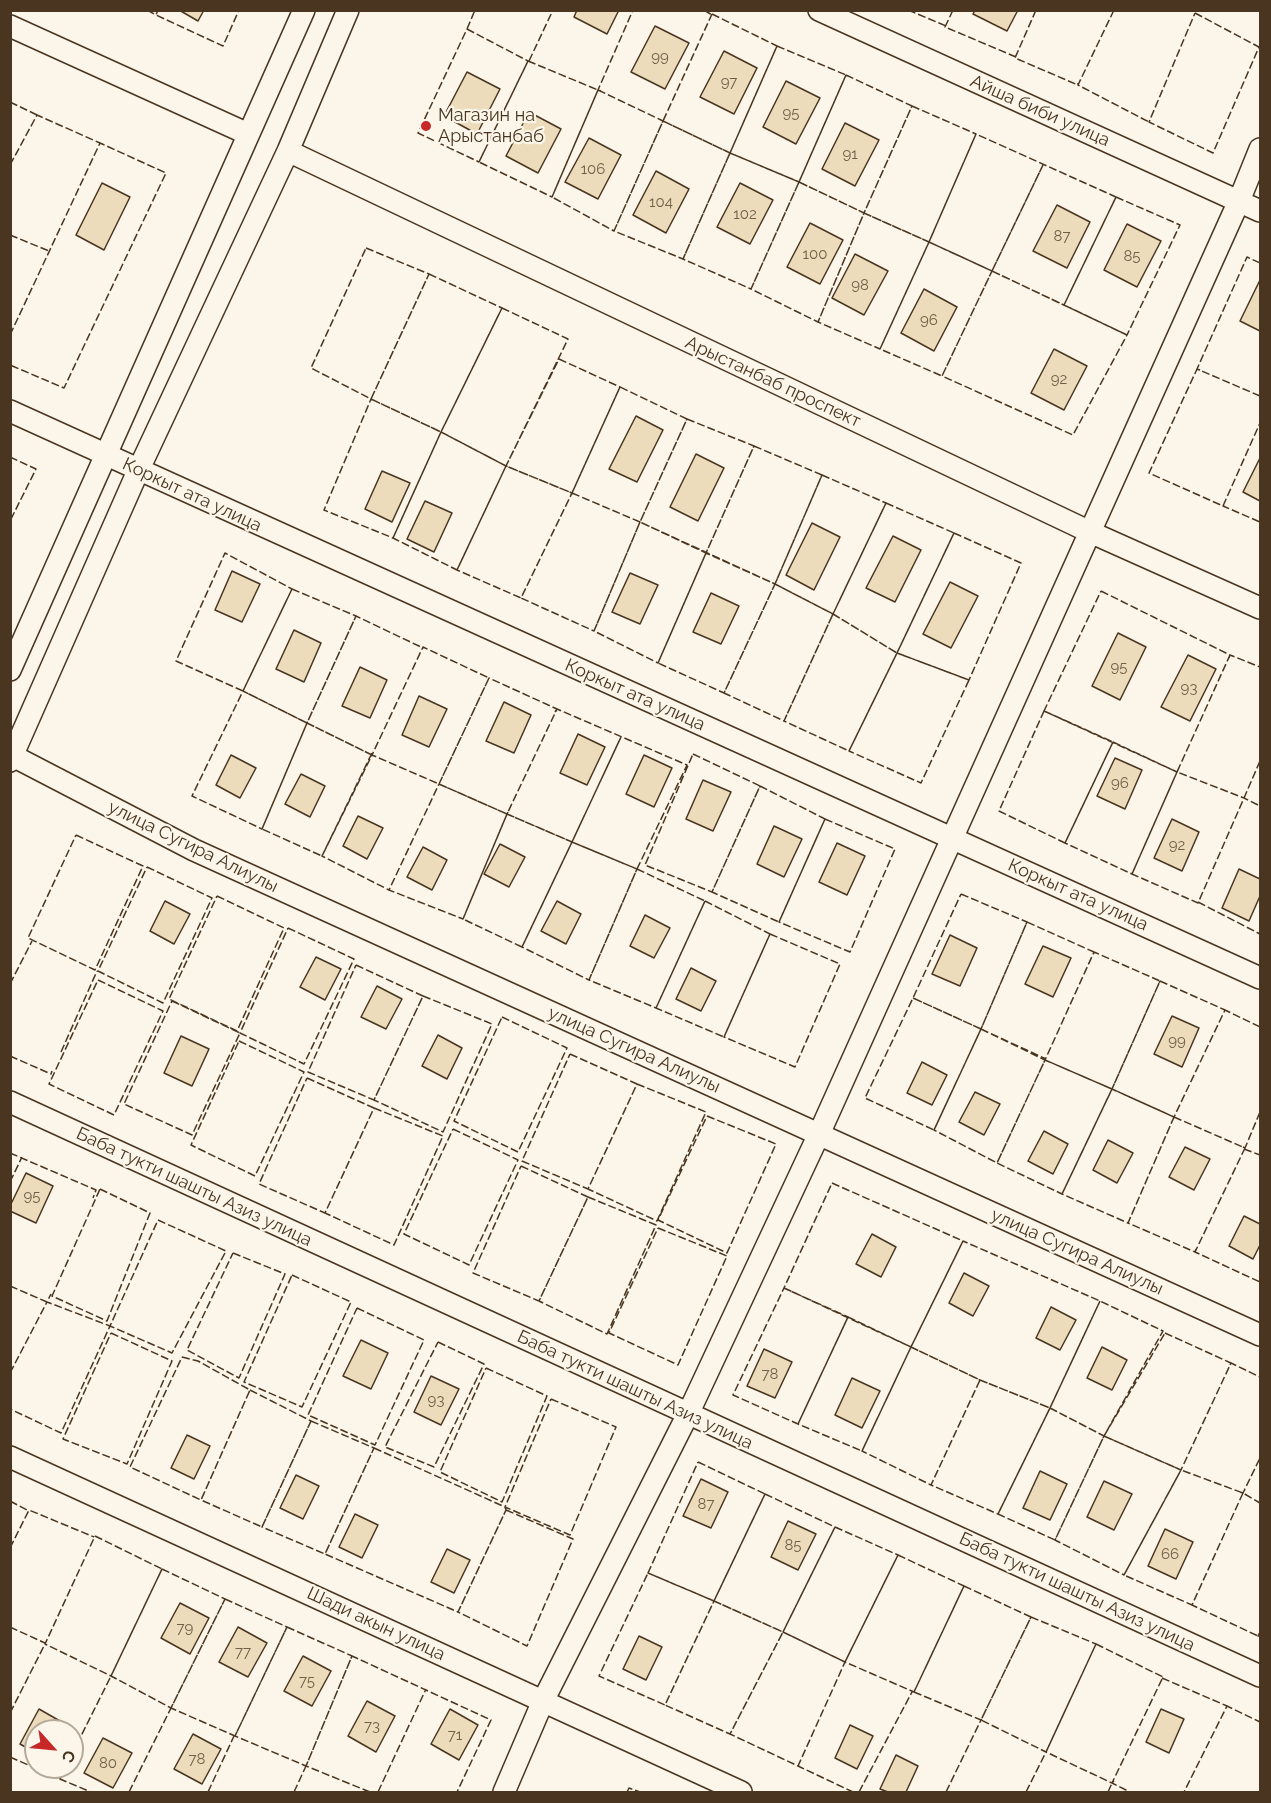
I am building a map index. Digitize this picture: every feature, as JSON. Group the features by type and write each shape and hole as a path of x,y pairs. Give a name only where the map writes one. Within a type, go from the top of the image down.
{"street":[{"path":"10,670 304,10"},
{"path":"12,759 138,471 288,151 348,10"},
{"name":"Айша биби улица","path":"819,10 1260,211"},
{"path":"10,26 248,134"},
{"path":"504,1792 543,1701 688,1414 819,1134 1239,201 1260,149"},
{"name":"Арыстанбаб проспект","path":"288,151 1090,532 1260,608"},
{"name":"Коркыт ата улица","path":"10,411 1260,978"},
{"name":"улица Сугира Алиулы","path":"12,759 194,850 1260,1335"},
{"name":"Баба тукти шашты Азиз улица","path":"10,1102 1260,1676"},
{"name":"Шади акын улица","path":"10,1457 741,1792"}],"building":[{"path":"179,10 204,10 198,21"},
{"path":"577,10 619,10 607,34 574,17"},
{"path":"975,10 1018,10 1007,31 973,14"},
{"path":"655,26 689,43 665,89 631,72"},
{"path":"724,51 757,68 734,114 700,97"},
{"path":"467,72 500,89 477,134 444,116"},
{"path":"786,81 820,98 796,144 763,127"},
{"path":"529,112 561,129 538,173 506,156"},
{"path":"845,123 879,140 855,186 822,169"},
{"path":"589,138 621,155 598,199 565,182"},
{"path":"656,171 689,189 666,233 633,215"},
{"path":"102,183 130,197 104,250 76,235"},
{"path":"740,183 773,200 750,244 717,227"},
{"path":"1057,205 1090,222 1067,268 1033,251"},
{"path":"810,223 843,240 820,284 787,267"},
{"path":"1127,224 1161,241 1137,287 1104,270"},
{"path":"855,254 888,271 864,315 832,298"},
{"path":"1260,280 1260,331 1240,321"},
{"path":"924,289 957,307 934,351 901,333"},
{"path":"1054,349 1087,366 1064,410 1031,393"},
{"path":"636,416 663,430 637,482 609,469"},
{"path":"696,454 724,468 698,521 670,507"},
{"path":"1260,458 1260,501 1243,492"},
{"path":"382,471 410,483 392,522 365,509"},
{"path":"425,501 452,513 434,552 407,539"},
{"path":"812,523 840,537 814,590 786,575"},
{"path":"893,536 921,550 895,602 866,588"},
{"path":"232,571 260,584 242,622 215,610"},
{"path":"630,573 658,585 640,624 612,612"},
{"path":"950,582 978,596 951,648 923,634"},
{"path":"711,593 739,606 721,644 693,632"},
{"path":"294,630 321,643 304,682 276,669"},
{"path":"1118,633 1146,647 1120,700 1092,686"},
{"path":"1188,655 1216,669 1190,721 1161,707"},
{"path":"360,667 387,680 370,718 342,706"},
{"path":"419,696 447,709 429,747 402,735"},
{"path":"504,702 531,715 514,753 486,741"},
{"path":"578,734 605,747 587,785 560,773"},
{"path":"231,755 256,768 240,798 216,785"},
{"path":"644,755 672,768 654,807 626,794"},
{"path":"1115,758 1142,770 1125,809 1097,796"},
{"path":"301,774 325,786 310,817 285,804"},
{"path":"703,780 731,792 713,831 686,819"},
{"path":"358,816 383,828 367,859 343,846"},
{"path":"1172,819 1199,832 1182,871 1154,858"},
{"path":"774,826 802,839 784,877 757,864"},
{"path":"837,843 865,856 847,895 819,882"},
{"path":"500,844 525,857 509,887 484,874"},
{"path":"423,847 447,860 432,890 407,877"},
{"path":"1239,869 1260,879 1260,896 1249,921 1222,908"},
{"path":"165,901 190,914 174,944 150,931"},
{"path":"557,901 581,914 566,944 541,931"},
{"path":"645,915 670,928 654,958 630,946"},
{"path":"950,935 977,948 960,986 932,974"},
{"path":"1043,946 1071,958 1053,997 1025,984"},
{"path":"316,957 341,969 325,1000 300,987"},
{"path":"691,968 716,981 701,1011 676,999"},
{"path":"377,986 402,999 386,1029 361,1017"},
{"path":"1172,1016 1199,1028 1182,1067 1154,1054"},
{"path":"438,1035 462,1048 447,1079 422,1066"},
{"path":"181,1036 209,1049 192,1086 164,1073"},
{"path":"922,1062 947,1075 932,1105 907,1093"},
{"path":"975,1092 1000,1104 984,1135 959,1122"},
{"path":"1044,1131 1068,1144 1053,1174 1028,1161"},
{"path":"1108,1140 1133,1153 1117,1183 1093,1170"},
{"path":"1185,1147 1210,1159 1194,1190 1169,1177"},
{"path":"26,1173 53,1186 36,1223 10,1211 10,1206"},
{"path":"1244,1216 1260,1224 1260,1245 1253,1259 1229,1246"},
{"path":"872,1234 896,1247 881,1277 856,1264"},
{"path":"964,1273 989,1286 973,1316 949,1303"},
{"path":"1051,1307 1076,1320 1060,1350 1036,1338"},
{"path":"361,1340 388,1353 371,1389 343,1376"},
{"path":"1102,1347 1127,1360 1112,1390 1087,1378"},
{"path":"764,1349 792,1362 775,1398 747,1386"},
{"path":"431,1376 459,1389 441,1425 414,1412"},
{"path":"852,1378 880,1391 862,1428 835,1415"},
{"path":"187,1435 210,1446 194,1479 171,1468"},
{"path":"1040,1471 1067,1484 1050,1520 1023,1508"},
{"path":"296,1475 319,1486 303,1519 280,1508"},
{"path":"701,1479 728,1492 711,1528 683,1516"},
{"path":"1104,1481 1132,1494 1114,1530 1087,1517"},
{"path":"355,1514 378,1525 362,1558 339,1547"},
{"path":"788,1521 816,1534 798,1570 771,1557"},
{"path":"1165,1529 1193,1542 1176,1579 1148,1566"},
{"path":"447,1549 470,1560 454,1593 431,1582"},
{"path":"180,1603 209,1618 190,1654 161,1638"},
{"path":"238,1627 267,1643 248,1677 219,1662"},
{"path":"639,1636 662,1647 646,1680 623,1669"},
{"path":"303,1656 331,1671 312,1706 284,1691"},
{"path":"367,1701 395,1716 376,1752 348,1736"},
{"path":"39,1709 56,1719 34,1719"},
{"path":"450,1709 478,1725 459,1760 431,1744"},
{"path":"1161,1709 1184,1719 1169,1753 1146,1742"},
{"path":"850,1725 873,1736 857,1769 835,1758"},
{"path":"193,1734 221,1749 202,1784 174,1769"},
{"path":"103,1738 132,1753 113,1788 84,1773"},
{"path":"896,1755 918,1766 906,1792 888,1792 880,1789"}],"fence":[{"path":"147,10 156,15 158,10 156,15 223,46 239,10"},
{"path":"467,29 475,10"},
{"path":"529,61 553,10"},
{"path":"601,91 598,90 633,10"},
{"path":"704,10 712,15"},
{"path":"908,10 946,26"},
{"path":"953,10 945,27 1016,57"},
{"path":"1036,10 1015,58 1078,85 1078,83"},
{"path":"1114,10 1078,85 1149,122 1150,120"},
{"path":"1195,13 1259,47 1213,153 1149,122 1195,13"},
{"path":"712,14 777,46 730,153 663,121 712,14"},
{"path":"467,29 528,61 479,162 418,133 467,29"},
{"path":"777,46 846,75 799,182 730,153 777,46"},
{"path":"528,61 598,90 552,197 479,162 528,61"},
{"path":"846,75 912,106 864,213 799,182 846,75"},
{"path":"598,90 663,121 614,231 552,197 598,90"},
{"path":"10,102 37,115 36,117"},
{"path":"912,106 976,134 929,242 864,213 912,106"},
{"path":"10,165 37,115 100,143 99,145"},
{"path":"663,121 730,153 683,259 614,231 663,121"},
{"path":"1043,165 992,271 929,242 976,134 1116,197 1064,305 992,271 1043,165"},
{"path":"10,335 100,143 166,173 64,388 10,365"},
{"path":"730,153 799,182 751,289 683,259 730,153"},
{"path":"799,182 864,213 818,322 751,289 799,182"},
{"path":"1116,197 1180,225 1127,335 1064,305 1116,197"},
{"path":"864,213 929,242 880,349 818,322 864,213"},
{"path":"10,235 49,251"},
{"path":"929,242 992,271 942,376 880,349 929,242"},
{"path":"366,248 429,274 371,399 311,368 366,248"},
{"path":"1200,370 1197,369 1247,257 1260,263"},
{"path":"992,271 1127,335 1073,435 942,376 992,271"},
{"path":"429,274 502,308 441,432 371,399 429,274"},
{"path":"502,308 568,339 506,466 441,432 502,308"},
{"path":"559,359 620,387 572,493 506,466 559,359"},
{"path":"1260,396 1197,369 1149,473 1223,506 1260,423"},
{"path":"572,493 506,466 457,570 521,598 572,493 620,387 687,419 640,522 572,493"},
{"path":"371,399 441,432 393,538 324,510 371,399"},
{"path":"687,419 754,446 706,553 640,522 687,419"},
{"path":"441,432 506,466 457,570 393,538 441,432"},
{"path":"754,446 822,475 775,584 706,553 754,446"},
{"path":"10,457 36,469 10,521"},
{"path":"822,475 886,503 833,614 775,584 822,475"},
{"path":"572,493 640,522 594,631 521,598 572,493"},
{"path":"886,503 954,533 897,653 833,614 886,503"},
{"path":"1224,505 1260,522"},
{"path":"706,553 658,663 594,631 640,522 775,584 724,693 658,663 706,553"},
{"path":"954,533 1021,563 969,680 897,653 954,533"},
{"path":"243,691 176,661 225,553 292,589 243,691 192,796 262,829 307,723 243,691"},
{"path":"775,584 833,614 784,721 724,693 775,584"},
{"path":"292,589 356,616 307,723 243,691 292,589"},
{"path":"1101,591 1230,655 1177,772 1044,711 1101,591"},
{"path":"833,614 897,653 849,751 784,721 833,614"},
{"path":"372,755 307,723 356,616 423,648"},
{"path":"439,784 489,678 557,709 507,814 439,784 372,755 423,647 489,678 389,890 463,919 507,814 439,784"},
{"path":"897,653 969,680 921,783 849,751 897,653"},
{"path":"1229,658 1230,655 1260,667"},
{"path":"555,712 557,709 687,765 637,869 572,842 621,737"},
{"path":"1044,711 1113,742 1065,843 999,811 1044,711"},
{"path":"307,723 372,755 322,856 262,829 307,723"},
{"path":"508,812 507,814 572,842 621,737"},
{"path":"1113,742 1177,772 1132,874 1065,843 1113,742"},
{"path":"372,753 322,856 389,890 390,888"},
{"path":"693,754 760,786 712,892 645,865 693,754"},
{"path":"1260,761 1244,798 1198,903 1132,874 1177,772 1244,798 1260,806"},
{"path":"760,786 825,819 779,922 712,892 760,786"},
{"path":"507,814 572,842 522,947 463,919 507,814"},
{"path":"825,819 895,849 850,952 779,922 825,819"},
{"path":"76,835 143,866 95,970 28,938 76,835"},
{"path":"572,842 637,869 589,980 522,947 572,842"},
{"path":"147,867 212,898 163,1003 98,971 147,867"},
{"path":"637,869 705,901 656,1008 589,980 637,869"},
{"path":"961,894 1027,922 981,1029 913,998 961,894"},
{"path":"217,896 284,928 237,1031 169,999 217,896"},
{"path":"705,901 770,934 724,1037 656,1008 705,901"},
{"path":"1198,902 1260,934"},
{"path":"981,1029 1045,1060 997,1163 934,1130 1027,922 1094,952"},
{"path":"288,928 354,959 304,1064 240,1033 288,928"},
{"path":"770,934 840,964 795,1067 724,1037 770,934"},
{"path":"10,984 32,941"},
{"path":"1112,1089 1062,1194 1128,1223 1174,1117 1112,1089 1045,1060 1094,952 1160,981 1112,1089"},
{"path":"356,965 423,996 374,1100 308,1072 356,965"},
{"path":"61,1052 97,971"},
{"path":"98,980 163,1011 114,1115 49,1084 98,980"},
{"path":"1160,981 1225,1010 1174,1117 1112,1089 1160,981"},
{"path":"423,996 492,1024 443,1132 374,1100 423,996"},
{"path":"913,998 981,1029 934,1130 865,1098 913,998"},
{"path":"172,1001 240,1033 192,1135 124,1104 172,1001"},
{"path":"1224,1012 1225,1010 1260,1027"},
{"path":"502,1017 567,1048 518,1152 454,1121 502,1017"},
{"path":"981,1029 1046,1059"},
{"path":"239,1041 304,1072 255,1176 191,1145 239,1041"},
{"path":"570,1054 637,1084 588,1189 522,1161 570,1054"},
{"path":"10,1056 51,1074 52,1071"},
{"path":"1045,1060 1112,1089 1062,1194 997,1163 1045,1060"},
{"path":"307,1078 374,1108 325,1213 259,1184 307,1078"},
{"path":"637,1084 706,1112 657,1221 588,1189 637,1084"},
{"path":"374,1108 443,1136 394,1245 325,1213 374,1108"},
{"path":"1243,1147 1245,1148 1260,1112"},
{"path":"707,1116 776,1144 727,1253 658,1220 707,1116"},
{"path":"1174,1117 1245,1148 1195,1252 1128,1223 1174,1117"},
{"path":"453,1129 518,1160 469,1265 404,1234 453,1129"},
{"path":"1244,1149 1260,1155"},
{"path":"10,1153 96,1190 93,1198"},
{"path":"10,1182 22,1157"},
{"path":"521,1166 588,1197 539,1301 473,1273 521,1166"},
{"path":"832,1183 963,1241 911,1347 784,1288 832,1183"},
{"path":"100,1189 150,1213 107,1321 52,1296 100,1189"},
{"path":"588,1197 656,1225 607,1334 539,1301 588,1197"},
{"path":"158,1220 226,1251 172,1353 110,1326 158,1220"},
{"path":"658,1228 727,1256 678,1365 609,1333 658,1228"},
{"path":"1100,1301 1050,1408 980,1380 911,1347 963,1241 1100,1301 1163,1331 1104,1436 1050,1408 1100,1301"},
{"path":"1196,1249 1195,1252 1260,1282"},
{"path":"233,1253 285,1274 239,1378 187,1350 233,1253"},
{"path":"292,1275 351,1302 302,1407 244,1382 292,1275"},
{"path":"10,1286 47,1302 51,1294"},
{"path":"784,1288 848,1317 798,1424 733,1395 784,1288"},
{"path":"10,1373 47,1302 110,1326 61,1433 10,1409"},
{"path":"357,1308 424,1340 375,1445 308,1415 357,1308"},
{"path":"848,1317 911,1347 862,1451 798,1424 848,1317"},
{"path":"111,1333 172,1361 127,1464 63,1439 111,1333"},
{"path":"1165,1333 1231,1363 1181,1470 1104,1436 1165,1333"},
{"path":"438,1342 484,1364 434,1467 385,1447 438,1342"},
{"path":"911,1347 980,1380 931,1485 862,1451 911,1347"},
{"path":"182,1357 198,1361 250,1390 201,1500 130,1467 182,1357"},
{"path":"1230,1365 1231,1363 1260,1377"},
{"path":"486,1368 547,1396 502,1502 440,1472 486,1368"},
{"path":"980,1380 1050,1408 998,1514 931,1485 980,1380"},
{"path":"250,1390 311,1421 262,1527 201,1500 250,1390"},
{"path":"551,1399 616,1427 570,1535 505,1507 551,1399"},
{"path":"1050,1408 1104,1436 1055,1540 998,1514 1050,1408"},
{"path":"311,1421 374,1448 325,1554 262,1527 311,1421"},
{"path":"1104,1436 1181,1470 1124,1575 1055,1540 1104,1436"},
{"path":"374,1448 505,1507 506,1510 458,1612 325,1554 374,1448"},
{"path":"1240,1492 1243,1493 1260,1458"},
{"path":"698,1462 765,1494 714,1601 648,1573 698,1462"},
{"path":"1243,1493 1192,1605 1124,1575 1181,1470 1243,1493 1260,1503"},
{"path":"765,1494 835,1527 783,1632 714,1601 765,1494"},
{"path":"10,1501 29,1511"},
{"path":"10,1548 29,1510 94,1537"},
{"path":"506,1510 573,1539 527,1646 458,1612 506,1510"},
{"path":"835,1527 898,1555 845,1662 783,1632 835,1527"},
{"path":"95,1536 162,1569 111,1676 45,1644 95,1536"},
{"path":"898,1555 964,1586 914,1692 845,1662 898,1555"},
{"path":"162,1569 225,1599 171,1708 111,1676 162,1569"},
{"path":"648,1573 714,1601 665,1705 599,1676 648,1573"},
{"path":"964,1586 1031,1617 981,1720 914,1692 964,1586"},
{"path":"225,1599 287,1627 235,1736 171,1708 225,1599"},
{"path":"714,1601 783,1632 730,1734 665,1705 714,1601"},
{"path":"1193,1603 1192,1605 1258,1636 1260,1632 1258,1636 1260,1637"},
{"path":"1031,1617 1096,1644 1046,1752 981,1720 1031,1617"},
{"path":"10,1627 45,1643"},
{"path":"287,1627 352,1656 306,1766 235,1736 287,1627"},
{"path":"783,1632 845,1662 798,1766 730,1734 783,1632"},
{"path":"1096,1644 1163,1677 1112,1783 1046,1752 1096,1644"},
{"path":"10,1713 46,1645"},
{"path":"370,1792 306,1766 352,1656 491,1720 457,1792"},
{"path":"84,1730 111,1676 113,1677"},
{"path":"1162,1678 1227,1706 1184,1792"},
{"path":"378,1792 426,1689"},
{"path":"859,1792 912,1692"},
{"path":"1226,1708 1227,1706 1260,1722"},
{"path":"129,1792 171,1708"},
{"path":"946,1792 981,1720"},
{"path":"208,1792 234,1736"},
{"path":"1026,1792 1046,1752 1044,1751"},
{"path":"10,1757 24,1763"},
{"path":"799,1765 853,1792"},
{"path":"294,1792 306,1766"},
{"path":"60,1779 91,1792"},
{"path":"1114,1781 1112,1783 1130,1792"},
{"path":"1108,1792 1111,1783"},
{"path":"627,1792 629,1788 640,1792"}],"place":[{"name":"Магазин на Арыстанбаб","path":"426,126"}]}
